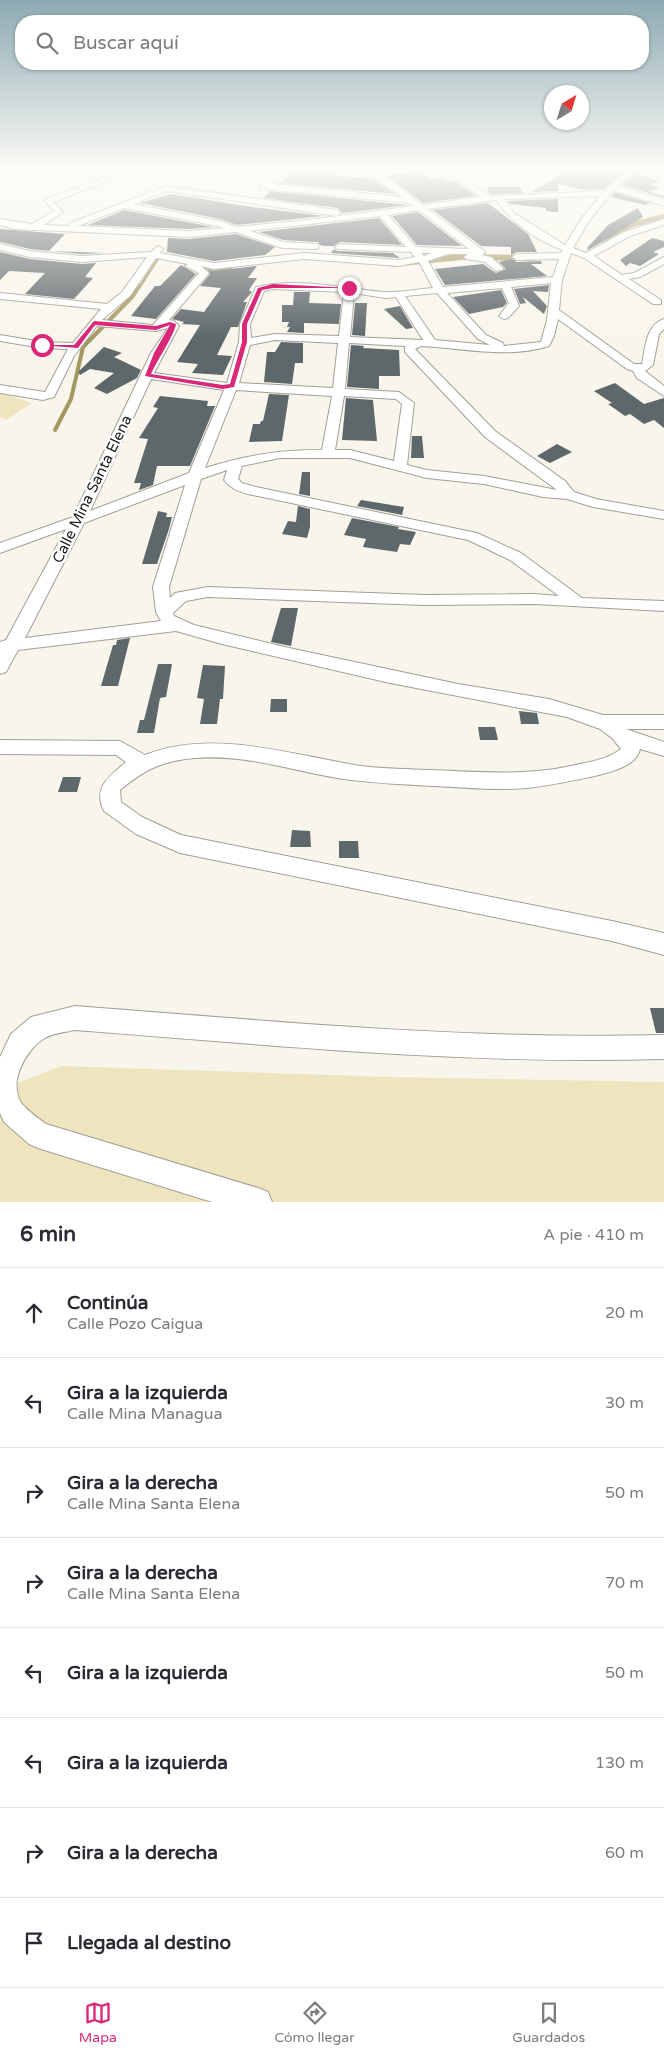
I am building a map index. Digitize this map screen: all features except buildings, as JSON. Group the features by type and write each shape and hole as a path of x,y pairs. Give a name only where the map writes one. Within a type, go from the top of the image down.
{"street":[{"path":"71,227 170,233 266,227"},
{"path":"228,227 242,230 282,245 327,247 420,257 469,257 481,255"},
{"path":"393,227 420,257 439,289 482,337 507,348"},
{"path":"444,227 499,269"},
{"path":"530,227 567,253"},
{"path":"245,342 275,337 507,348 531,348 546,344 554,311 557,280 580,227"},
{"path":"587,256 626,234 648,227"},
{"path":"0,389 44,396 50,394 69,355 94,323 109,307 126,294 170,233"},
{"path":"272,259 282,245"},
{"path":"0,247 37,255 82,259 117,255 174,257 207,266 318,256 393,263 444,252 481,255"},
{"path":"0,252 29,259 78,263 151,257 200,269 204,273 156,328"},
{"path":"517,256 567,253 587,256 620,278 660,300 647,365 638,369 631,367 554,311"},
{"path":"392,267 420,257"},
{"path":"620,278 637,275 664,260"},
{"path":"170,618 161,587 195,476 232,386 245,342 244,324 260,289 273,286 349,288 385,295 557,280"},
{"path":"504,316 514,306 505,284"},
{"path":"328,453 339,392 349,288"},
{"path":"398,293 425,343"},
{"path":"0,296 109,307"},
{"path":"654,334 664,322"},
{"name":"Calle Mina Santa Elena","path":"0,668 6,645 78,520 147,375 174,326 170,323 156,328 94,323"},
{"path":"0,338 42,345 76,346"},
{"path":"425,343 414,344 410,350 490,434 560,484 569,495"},
{"path":"638,369 641,375 664,392"},
{"path":"147,375 223,387 392,394 405,399 408,403 400,467"},
{"path":"0,548 154,493 195,476 236,463 280,454 350,454 427,474 484,480 543,493 569,495 593,503 664,515"},
{"path":"236,463 232,480 237,486 245,489 472,536 496,544 517,555 578,603"},
{"path":"170,618 181,597 208,592 424,600 535,599 578,603 664,606"},
{"path":"6,645 170,618 340,668 479,696 560,707 602,722 625,737 664,749"},
{"path":"602,722 664,722"},
{"path":"625,737 632,750 622,760 551,779 506,783 362,774 224,751 184,752 160,756 141,762 120,776 110,787 111,804 131,822 148,833 180,844 612,931 664,944"},
{"path":"0,747 120,748 141,762"},
{"path":"258,1202 38,1135 13,1113 3,1089 4,1066 20,1043 40,1026 75,1018 441,1047 600,1050 664,1047"}],"shaded area":[{"path":"0,393 32,403 6,420 0,417"},
{"path":"61,1066 392,1077 664,1082 664,1202 0,1202 0,1090"}],"waterway":[{"path":"597,251 626,227"},
{"path":"139,288 159,257"},
{"path":"393,264 461,257 533,258"},
{"path":"183,261 207,268 232,266"},
{"path":"55,430 71,399 83,347 133,296 139,286"}],"route":[{"path":"42,345 76,346 94,323 156,328 170,323 174,326 157,353 147,375 223,387 232,386 245,342 244,324 260,289 273,286 349,288"}]}
